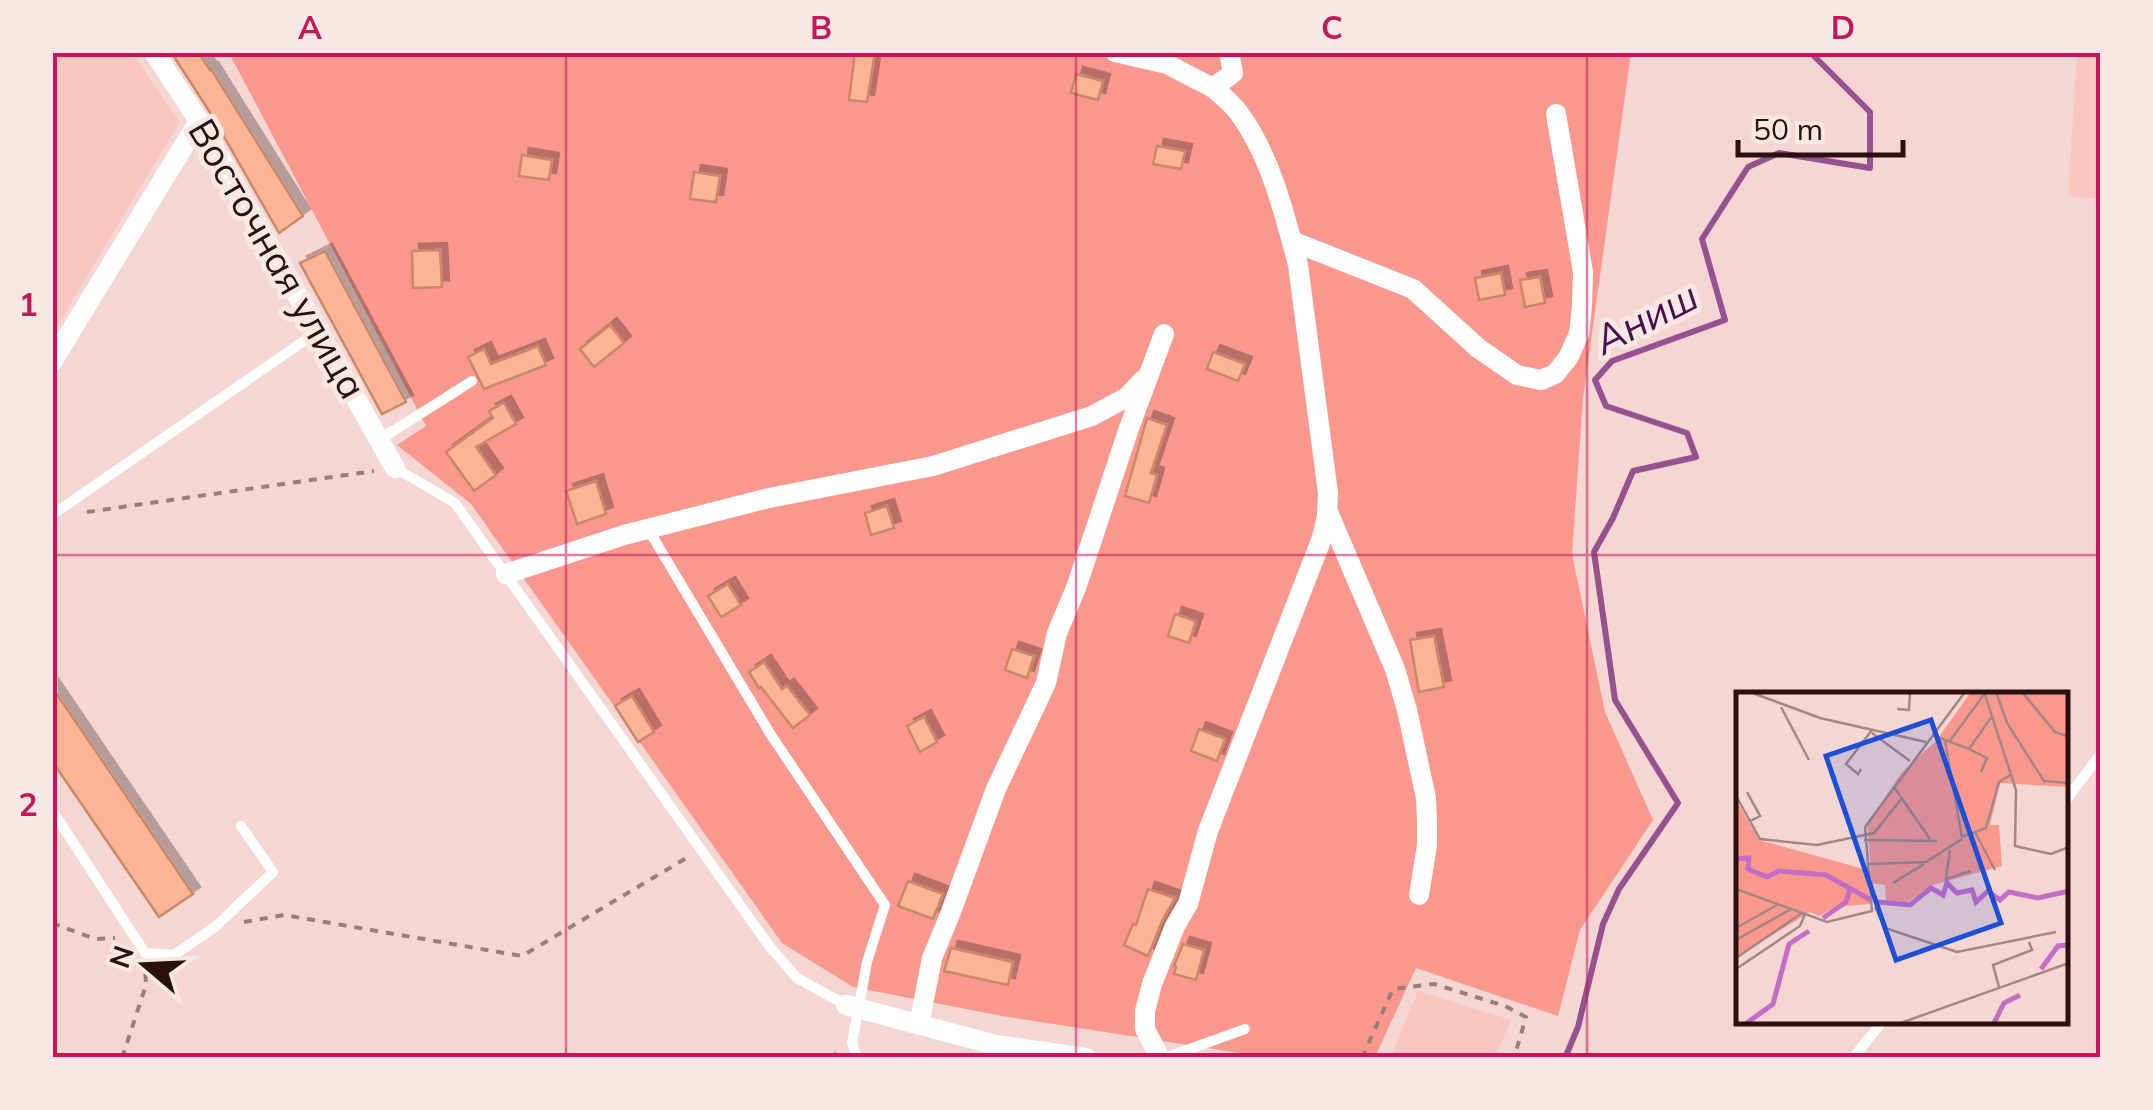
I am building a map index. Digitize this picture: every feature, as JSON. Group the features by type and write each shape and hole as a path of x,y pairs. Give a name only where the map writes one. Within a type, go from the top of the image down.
{"street":[{"name":"Восточная улица","path":"154,52 200,121 395,468"},
{"path":"1115,52 1168,64 1214,88 1240,114 1260,150 1298,265 1328,512 1322,538 1208,832 1188,904 1152,984 1144,1011 1145,1029 1162,1058"},
{"path":"1214,88 1233,73 1230,52"},
{"path":"1292,241 1413,289 1478,348 1517,375 1541,380 1555,374 1579,334 1583,272 1556,114"},
{"path":"52,362 200,121"},
{"path":"920,1025 932,958 996,789 1046,684 1057,632 1076,588 1164,334"},
{"path":"506,574 648,529 769,498 932,466 1092,416 1127,397 1148,375"},
{"path":"1328,512 1396,669 1407,710 1426,798 1427,846 1419,895"},
{"path":"852,1007 996,1045 1086,1058"}],"lane":[{"path":"52,515 318,332"},
{"path":"379,440 472,381"},
{"path":"395,468 456,503 770,947 797,978 852,1007"},
{"path":"648,529 772,735 885,905 852,1007 852,1043 857,1058"},
{"path":"2068,797 2100,755"},
{"path":"52,810 145,953 174,954 214,926 273,872 242,826"},
{"path":"1853,1058 1880,1025"},
{"path":"1162,1058 1244,1028"}],"path":[{"path":"72,514 395,468"},
{"path":"214,926 284,915 522,956 700,849"},
{"path":"52,924 95,939 135,938"},
{"path":"122,1058 146,985 145,953"},
{"path":"1362,1058 1393,989 1434,984 1504,1006 1526,1018 1514,1058"}],"shaded area":[{"path":"53,52 132,53 180,122 53,333"},
{"path":"229,53 1631,53 1583,398 1572,554 1605,712 1653,820 1580,930 1558,1016 1416,968 1375,1057 1238,1057 1240,1053 1002,1016 853,987 782,943 471,504 397,445 426,426"},
{"path":"2077,53 2100,53 2100,199 2068,196"},
{"path":"1418,991 1511,1020 1495,1057 1391,1057"}],"building":[{"path":"171,52 198,52 303,216 279,233 211,114"},
{"path":"855,52 875,52 867,102 849,100"},
{"path":"1076,74 1103,81 1098,100 1071,93"},
{"path":"1157,146 1185,151 1181,169 1153,164"},
{"path":"522,155 552,160 549,180 519,176"},
{"path":"694,172 720,176 716,202 690,199"},
{"path":"440,250 442,287 413,288 412,251"},
{"path":"325,251 406,402 382,414 300,263"},
{"path":"1501,273 1505,295 1479,300 1475,278"},
{"path":"1540,277 1545,303 1525,307 1520,280"},
{"path":"610,325 624,343 594,367 580,349"},
{"path":"538,346 546,365 484,389 468,357 484,349 491,364"},
{"path":"1213,352 1245,364 1238,381 1207,369"},
{"path":"504,403 516,424 476,447 496,475 474,491 446,452 493,418 489,411"},
{"path":"1147,418 1167,425 1151,473 1157,475 1149,503 1125,496"},
{"path":"596,481 606,514 577,524 566,491"},
{"path":"887,506 894,528 871,535 865,513"},
{"path":"728,584 741,605 721,617 708,596"},
{"path":"1175,614 1196,621 1189,643 1168,636"},
{"path":"1434,636 1444,687 1419,692 1410,640"},
{"path":"1012,649 1034,656 1027,678 1005,670"},
{"path":"764,662 782,689 787,686 810,715 793,728 749,672"},
{"path":"52,687 193,894 159,917 52,761"},
{"path":"632,696 654,732 638,742 615,706"},
{"path":"924,717 937,742 920,752 907,726"},
{"path":"1199,729 1225,739 1217,761 1191,751"},
{"path":"908,881 943,894 933,919 898,906"},
{"path":"1148,889 1175,898 1148,956 1124,945 1133,924 1136,925"},
{"path":"1183,944 1204,950 1196,980 1174,974"},
{"path":"951,948 1013,962 1008,985 944,971"}],"waterway":[{"name":"Аниш","path":"1565,1058 1578,1027 1603,924 1619,889 1678,803 1615,700 1594,552 1633,471 1696,457 1687,433 1606,406 1595,380 1612,361 1725,320 1702,239 1748,167 1779,153 1870,168 1870,112 1810,52"}]}
